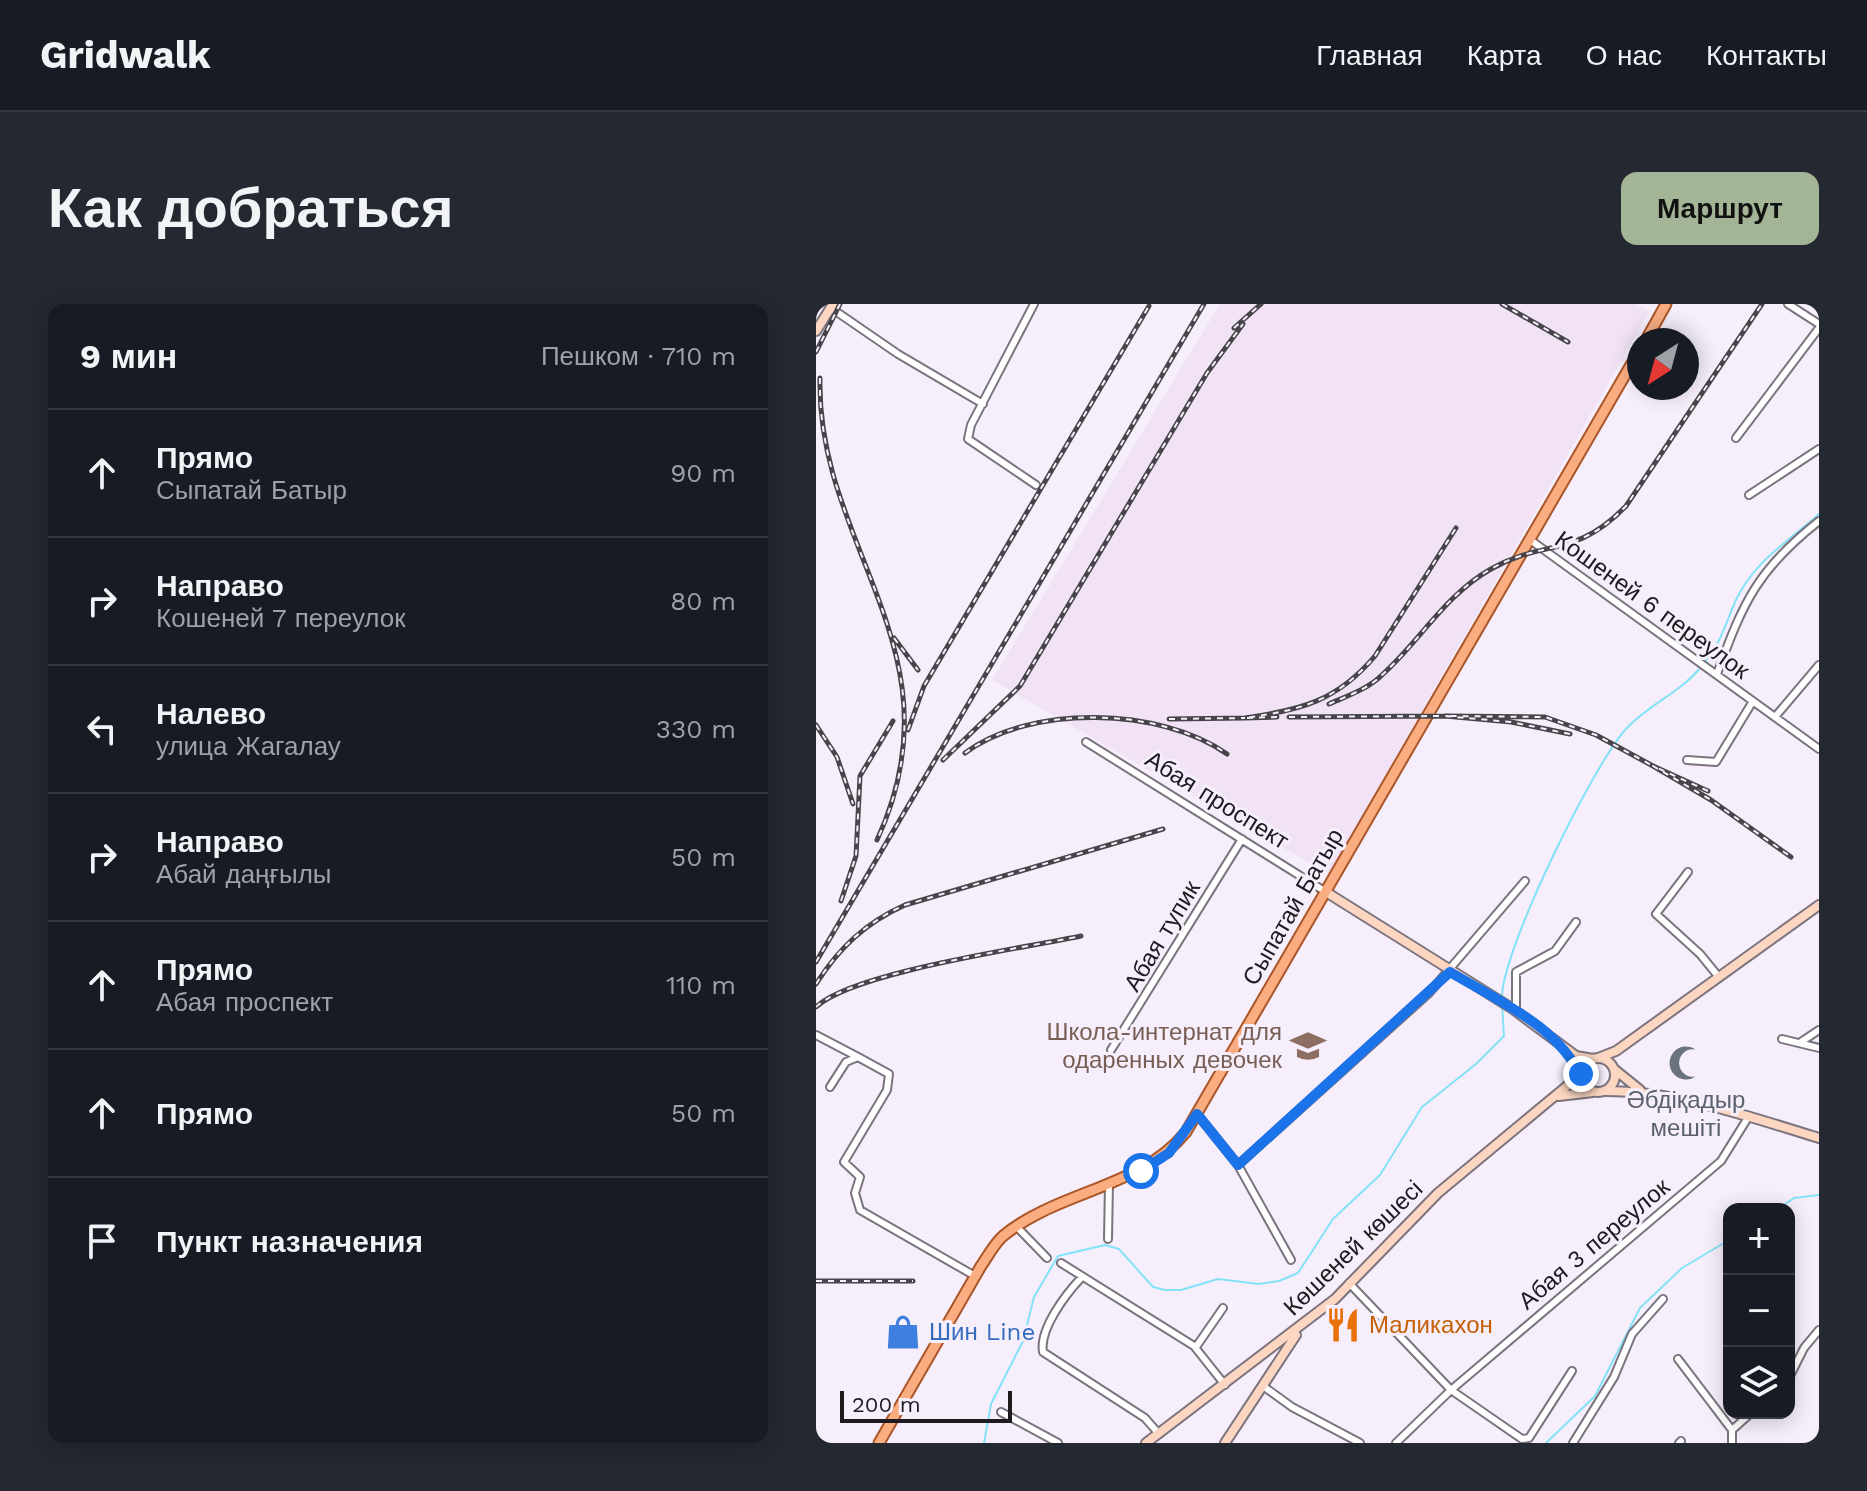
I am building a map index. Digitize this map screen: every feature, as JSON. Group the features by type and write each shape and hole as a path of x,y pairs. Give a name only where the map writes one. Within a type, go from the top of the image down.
{"main road":[{"path":"1653,328 1666,304"},
{"path":"816,331 832,306"},
{"name":"Сыпатай Батыр","path":"879,1443 975,1276 1001,1238 1030,1217 1141,1171 1169,1153 1197,1114 1627,372"},
{"path":"1326,892 1514,1010 1587,1066 1614,1068 1627,1083 1649,1093"},
{"path":"1545,1105 1587,1066 1623,1046 1819,905"},
{"path":"1562,1046 1583,1059 1594,1092"},
{"path":"1605,1091 1615,1079 1614,1068 1623,1046"},
{"path":"1545,1105 1572,1091 1649,1093 1749,1116 1819,1138"},
{"name":"Көшеней көшесі","path":"1146,1443 1301,1328 1468,1165 1545,1105"},
{"path":"1225,1443 1301,1328"}],"street":[{"path":"1034,304 968,439 1036,485"},
{"path":"1736,438 1818,323 1788,304"},
{"path":"832,306 898,354 983,404"},
{"path":"1749,495 1819,449"},
{"path":"1717,674 1751,590 1768,566 1819,521"},
{"name":"Кошеней 6 переулок","path":"1529,539 1819,749"},
{"path":"1775,717 1819,665"},
{"name":"Кошеней 6 переулок","path":"1687,760 1716,762 1753,701"},
{"name":"Абая проспект","path":"1086,742 1326,892"},
{"name":"Абая тупик","path":"1111,1050 1242,839"},
{"path":"1688,872 1656,914 1700,954 1718,976"},
{"path":"1238,1165 1450,972 1525,881"},
{"path":"1514,1010 1516,972 1555,951 1576,922"},
{"path":"1801,1042 1819,1030"},
{"path":"816,1035 889,1074 887,1090 844,1162 860,1177 855,1193 860,1210 975,1276"},
{"path":"1782,1039 1819,1048"},
{"path":"830,1087 846,1062 858,1057"},
{"path":"1197,1114 1238,1165 1291,1260"},
{"name":"Абая 3 переулок","path":"1396,1443 1451,1390 1721,1161 1749,1116"},
{"path":"1108,1239 1109,1183"},
{"path":"1017,1227 1047,1258"},
{"path":"1061,1263 1196,1347 1225,1385"},
{"path":"1081,1278 1067,1292 1047,1330 1043,1352 1145,1418 1159,1434"},
{"path":"1349,1283 1451,1390 1526,1439 1542,1420 1572,1371"},
{"path":"1573,1443 1614,1377 1632,1334 1663,1299"},
{"path":"1196,1347 1223,1308"},
{"path":"1795,1366 1804,1348 1819,1330"},
{"path":"1678,1359 1732,1430 1732,1443"},
{"path":"1263,1386 1292,1407 1360,1443"},
{"path":"1001,1412 1058,1443"},
{"path":"1732,1430 1744,1419"}],"shaded area":[{"path":"1220,304 1636,304 1649,312 1640,328 1627,328 1627,351 1329,874 992,680"}],"waterway":[{"path":"1705,662 1752,574 1819,514"},
{"path":"1502,998 1516,942 1532,902 1572,818 1611,749 1644,712 1684,684 1701,667"},
{"path":"984,1443 991,1404 1023,1341 1034,1297 1058,1256 1105,1245 1119,1249 1153,1287 1165,1290 1181,1290 1218,1279 1259,1284 1279,1281 1298,1273 1333,1219 1380,1175 1422,1107 1476,1064 1504,1036 1502,1004"},
{"path":"1787,1203 1794,1198 1819,1195"},
{"path":"1546,1443 1595,1396 1640,1308 1682,1268 1723,1244"}],"railway":[{"path":"816,352 840,304"},
{"path":"816,962 1204,304"},
{"path":"1234,328 1261,304"},
{"path":"1502,304 1568,342"},
{"path":"1329,704 1376,680 1446,605 1491,569 1527,554 1575,541 1608,523 1626,506 1762,304"},
{"path":"908,730 924,686 1149,306"},
{"path":"943,760 1020,686 1207,373 1243,324"},
{"path":"820,378 825,439 839,495 880,602 896,656 904,712 899,773 877,840"},
{"path":"1277,717 1245,718 1301,707 1347,684 1375,656 1456,528"},
{"path":"894,638 918,670"},
{"path":"1289,717 1445,716"},
{"path":"1570,734 1511,722 1445,716 1545,717 1596,735 1653,766"},
{"path":"965,753 992,737 1024,726 1059,719 1096,718 1132,720 1167,727 1199,738 1227,754"},
{"path":"1169,719 1245,718"},
{"path":"841,901 856,856 860,776 893,721"},
{"path":"816,725 837,757 853,804"},
{"path":"1708,791 1653,766 1711,800 1791,857"},
{"path":"816,984 854,938 877,920 905,905 1163,829"},
{"path":"816,1007 836,994 901,972 1081,936"},
{"path":"816,1281 913,1281"}],"place":[{"name":"Школа-интернат для одаренных девочек","path":"1308,1046"},
{"name":"Әбдіқадыр мешіті","path":"1686,1063"},
{"name":"Маликахон","path":"1343,1325"},
{"name":"Шин Line","path":"903,1332"}],"route":[{"path":"1141,1171 1169,1153 1197,1114 1238,1165 1450,972 1533,1023 1562,1046 1574,1059 1582,1079 1581,1074"}]}
